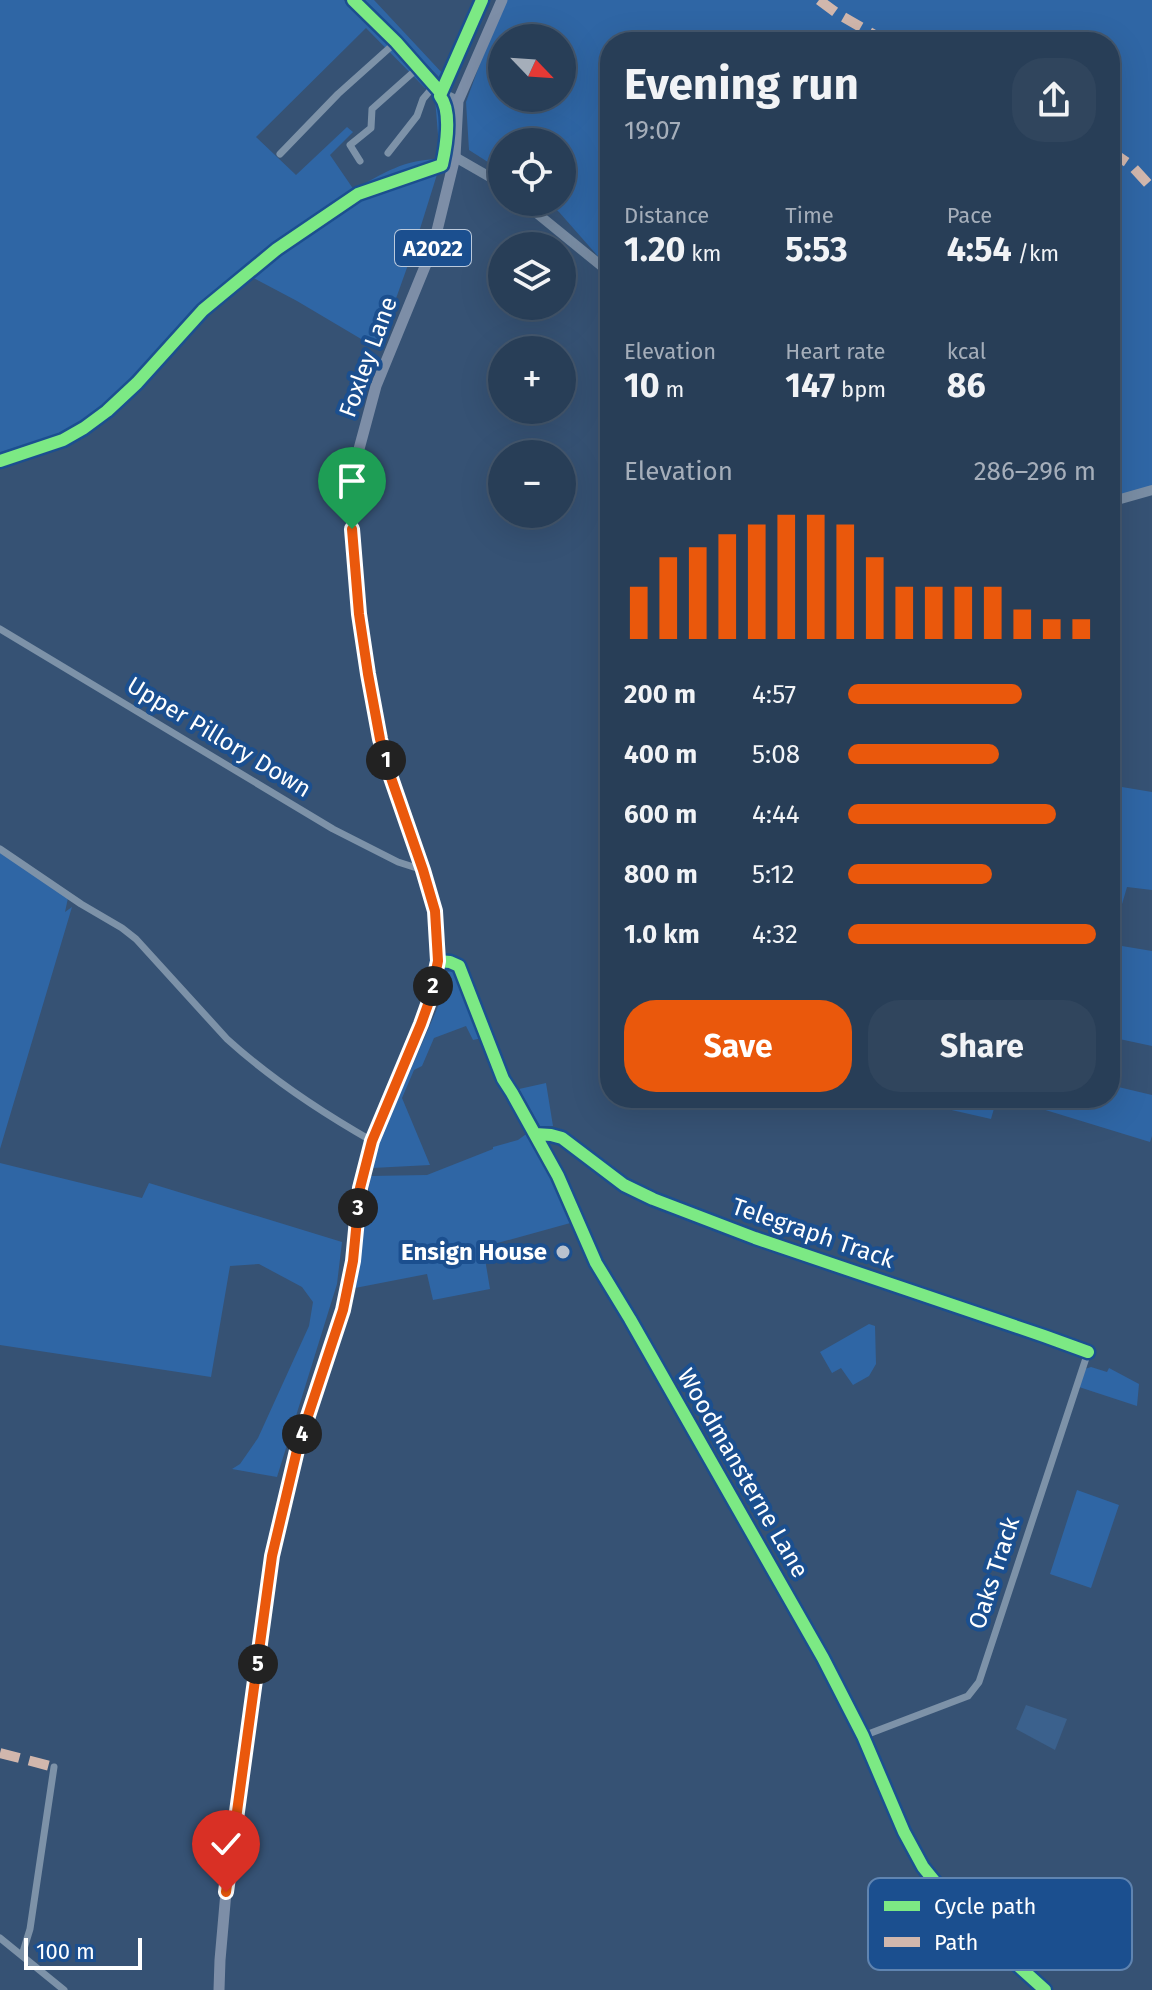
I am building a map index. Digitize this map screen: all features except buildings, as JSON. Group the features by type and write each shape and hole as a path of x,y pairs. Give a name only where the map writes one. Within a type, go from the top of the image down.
{"main road":[{"name":"A2022","path":"458,101 502,0"},
{"name":"Foxley Lane","path":"438,961 435,911 380,739 359,614 352,529 357,465 366,417 433,247 455,157 458,101"},
{"name":"A2022","path":"219,1990 226,1892 272,1556 298,1446 343,1310 353,1261 360,1188 372,1141 421,1024 438,961"}],"street":[{"path":"353,0 441,93 458,101"},
{"path":"280,154 338,94 396,42"},
{"path":"360,161 350,145 371,128 372,109 418,68"},
{"path":"388,153 417,116 423,99 434,86"},
{"path":"455,157 488,176"},
{"path":"540,216 600,265"},
{"path":"1120,499 1152,490"},
{"name":"Upper Pillory Down","path":"0,629 333,829 398,862 423,870"},
{"path":"0,849 122,928 136,939 240,1052 308,1101 372,1141"},
{"name":"Woodmansterne Lane","path":"438,961 459,966 503,1079 558,1176 596,1263 823,1658 863,1736 904,1832 932,1878"},
{"name":"Telegraph Track","path":"535,1134 562,1138 624,1185 653,1199 755,1238 1088,1352"},
{"name":"Oaks Track","path":"863,1736 968,1696 979,1682 1088,1352"},
{"path":"22,1955 30,1929 54,1767"},
{"path":"0,1938 64,1990"},
{"name":"Woodmansterne Lane","path":"1023,1970 1045,1990"}],"shaded area":[{"path":"0,0 344,0 371,23 430,85 425,88 366,28 256,137 296,175 347,127 353,132 330,155 354,190 405,164 440,159 435,98 446,108 444,152 378,349 297,301 246,274 242,275 202,309 136,382 106,409 61,439 0,459"},
{"path":"363,0 374,0 444,75 439,77"},
{"path":"503,0 1152,0 1152,490 1120,499 1120,32 600,32 600,259 563,216 576,216 576,128 488,128 488,162 469,150 466,102 488,41 488,112 576,112 576,24 494,24"},
{"path":"1120,787 1152,792 1152,890 1127,887 1120,911"},
{"path":"0,852 68,898 65,912 72,907 0,1149"},
{"path":"1120,946 1152,951 1152,1046 1120,1039"},
{"path":"446,972 457,974 482,1038 473,1040 466,1026 434,1038 422,1066 414,1070 402,1098 430,1165 372,1168 379,1142 440,1002"},
{"path":"546,1083 553,1126 540,1126 519,1089"},
{"path":"1120,1087 1152,1095 1150,1142 1039,1108 1120,1108"},
{"path":"943,1108 994,1108 991,1119"},
{"path":"529,1132 557,1178 574,1222 483,1247 490,1289 433,1300 427,1274 355,1288 371,1176 427,1175 493,1147 518,1140"},
{"path":"0,1163 142,1198 149,1183 342,1242 337,1284 277,1477 232,1469 240,1464 258,1438 309,1326 313,1302 302,1287 259,1264 230,1266 211,1377 0,1345"},
{"path":"869,1324 875,1326 876,1364 869,1376 853,1385 841,1368 832,1373 820,1352"},
{"path":"1091,1367 1107,1372 1109,1368 1139,1384 1137,1406 1079,1387 1085,1369"},
{"path":"1077,1490 1119,1505 1091,1588 1050,1574"},
{"path":"1026,1705 1067,1719 1055,1750 1016,1729"}],"marked path":[{"path":"819,0 870,32"},
{"path":"1120,158 1152,188"},
{"path":"0,1753 54,1767"}],"cycle path":[{"path":"0,461 63,440 107,411 137,383 203,310 277,249 358,194 442,165 447,120 441,93 353,0"},
{"path":"441,93 482,0"},
{"path":"438,961 459,966 503,1079 558,1176 596,1263 823,1658 863,1736 904,1832 932,1878"},
{"path":"535,1134 562,1138 624,1185 653,1199 755,1238 1088,1352"},
{"path":"1023,1970 1045,1990"}],"place":[{"name":"Ensign House","path":"563,1252"}],"route":[{"path":"226,1892 272,1556 298,1446 343,1310 353,1261 360,1188 372,1141 421,1024 438,961 435,911 380,739 359,614 352,529"}]}
